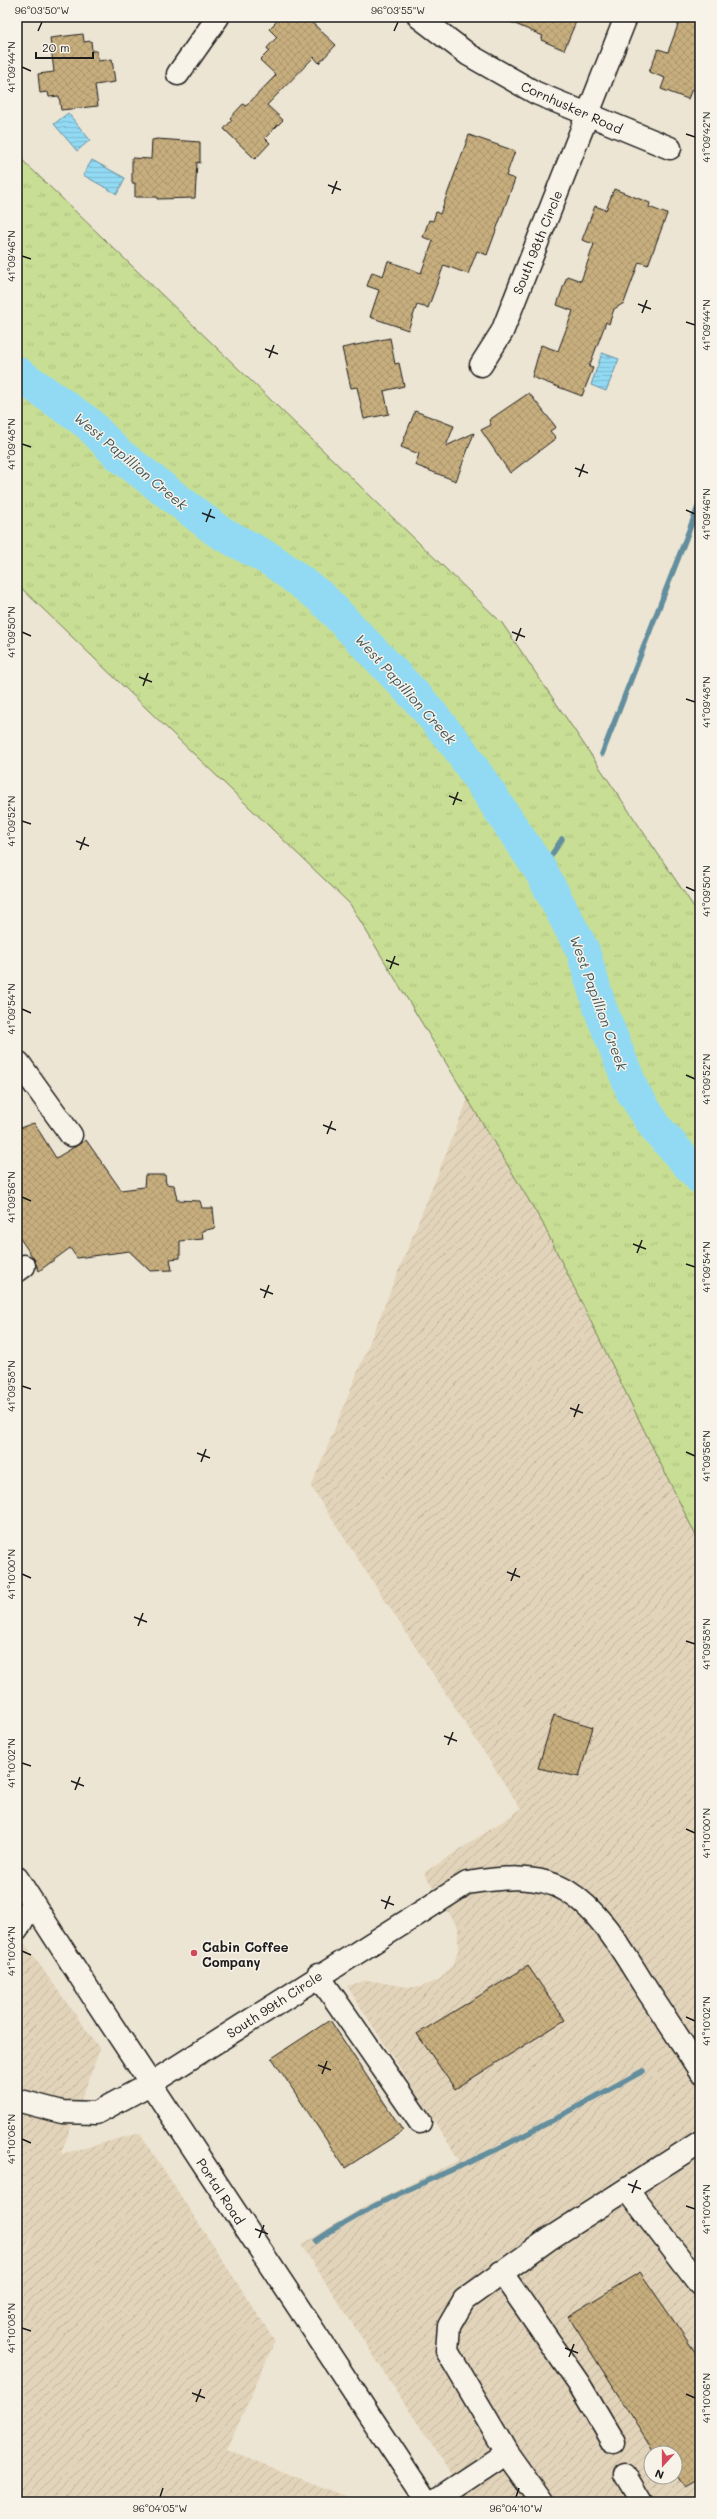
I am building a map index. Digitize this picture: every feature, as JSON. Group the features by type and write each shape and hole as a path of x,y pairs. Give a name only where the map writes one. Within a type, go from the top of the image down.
{"street":[{"path":"178,74 218,17"},
{"name":"Cornhusker Road","path":"419,17 469,55 536,94 670,148"},
{"name":"South 98th Circle","path":"481,365 502,332 626,17"},
{"path":"17,1065 19,1063 71,1135"},
{"name":"South 99th Circle","path":"17,2100 62,2112 96,2113 150,2084 318,1975 467,1883 504,1877 537,1880 567,1891 594,1914 623,1953 700,2071"},
{"name":"Portal Road","path":"17,1878 150,2084 427,2502"},
{"path":"17,1930 32,1903"},
{"path":"318,1975 420,2122"},
{"path":"542,2502 507,2453 446,2351 449,2326 464,2300 501,2272 700,2142"},
{"path":"627,2189 700,2285"},
{"path":"501,2272 579,2384 614,2443"},
{"path":"432,2502 507,2453"},
{"path":"625,2475 641,2502"}],"shaded area":[{"path":"468,1099 542,1222 700,1544 700,2502 469,2502 301,2245 363,2207 459,2160 347,1986 367,1980 408,1987 421,1987 440,1979 454,1963 458,1950 458,1928 424,1873 521,1809 311,1487"},
{"path":"17,1933 100,2049 61,2154 140,2133 275,2341 227,2450 353,2499 356,2502 17,2502 17,2276 38,2218 17,2272"}],"green space":[{"path":"17,155 502,623 700,916 700,1544 542,1222 350,904 17,584"}],"water":[{"path":"68,113 90,140 77,151 54,124"},
{"path":"92,160 125,178 117,194 83,175"},
{"path":"602,353 619,359 606,391 591,385"}],"building":[{"path":"281,17 306,17 336,45 319,63 314,57 267,105 283,120 265,138 270,143 255,159 224,129 232,120 230,118 243,104 246,106 276,75 260,60 269,51 267,48 277,37 269,29"},
{"path":"499,17 578,17 564,50 541,40 543,36"},
{"path":"681,17 700,17 700,92 692,89 688,99 661,89 665,78 649,72 658,49 668,52"},
{"path":"83,34 84,42 91,41 92,51 97,51 98,61 112,59 115,82 95,85 98,106 61,110 59,96 49,97 48,92 40,93 38,74 54,72 50,38"},
{"path":"469,135 515,151 506,176 515,179 487,255 477,251 468,274 444,265 428,308 417,305 408,330 370,317 379,290 367,286 372,272 383,276 388,261 421,273 433,241 423,237 429,220 433,221 436,212 440,214"},
{"path":"157,139 200,142 200,163 197,162 195,198 157,199 157,197 135,197 135,183 132,183 132,158 151,159 152,140"},
{"path":"614,189 650,203 649,207 667,214 648,265 639,262 624,303 614,309 609,324 606,322 589,367 593,368 582,396 532,377 541,345 558,351 573,311 557,305 567,276 581,281 594,244 582,240 595,206 606,210"},
{"path":"390,338 395,364 399,363 404,386 384,391 389,414 364,419 357,387 351,388 342,348"},
{"path":"529,393 556,427 550,431 556,438 510,473 481,430 491,425 489,420"},
{"path":"415,411 454,426 446,446 474,433 456,481 415,465 419,454 401,447"},
{"path":"34,1123 56,1158 86,1140 121,1190 144,1187 145,1175 165,1175 166,1184 174,1185 177,1200 200,1201 202,1208 213,1208 215,1228 202,1231 203,1239 180,1241 180,1258 170,1259 172,1270 150,1271 129,1251 77,1258 70,1248 39,1271 34,1259 17,1234 17,1129"},
{"path":"554,1715 593,1727 579,1777 538,1768"},
{"path":"528,1966 565,2020 455,2089 417,2034"},
{"path":"330,2020 403,2131 345,2168 272,2058"},
{"path":"640,2272 700,2359 700,2477 684,2486 683,2485 683,2445 650,2445 568,2316"}],"waterway":[{"name":"West Papillion Creek","path":"17,373 88,423 118,454 218,531 273,561 322,598 422,703 459,748 541,871 583,951 600,1008 633,1092 657,1129 700,1177"},
{"path":"602,754 700,502"},
{"path":"541,871 562,839"},
{"path":"316,2241 357,2215 509,2143 643,2071"}],"place":[{"name":"Cabin Coffee Company","path":"194,1953"}]}
